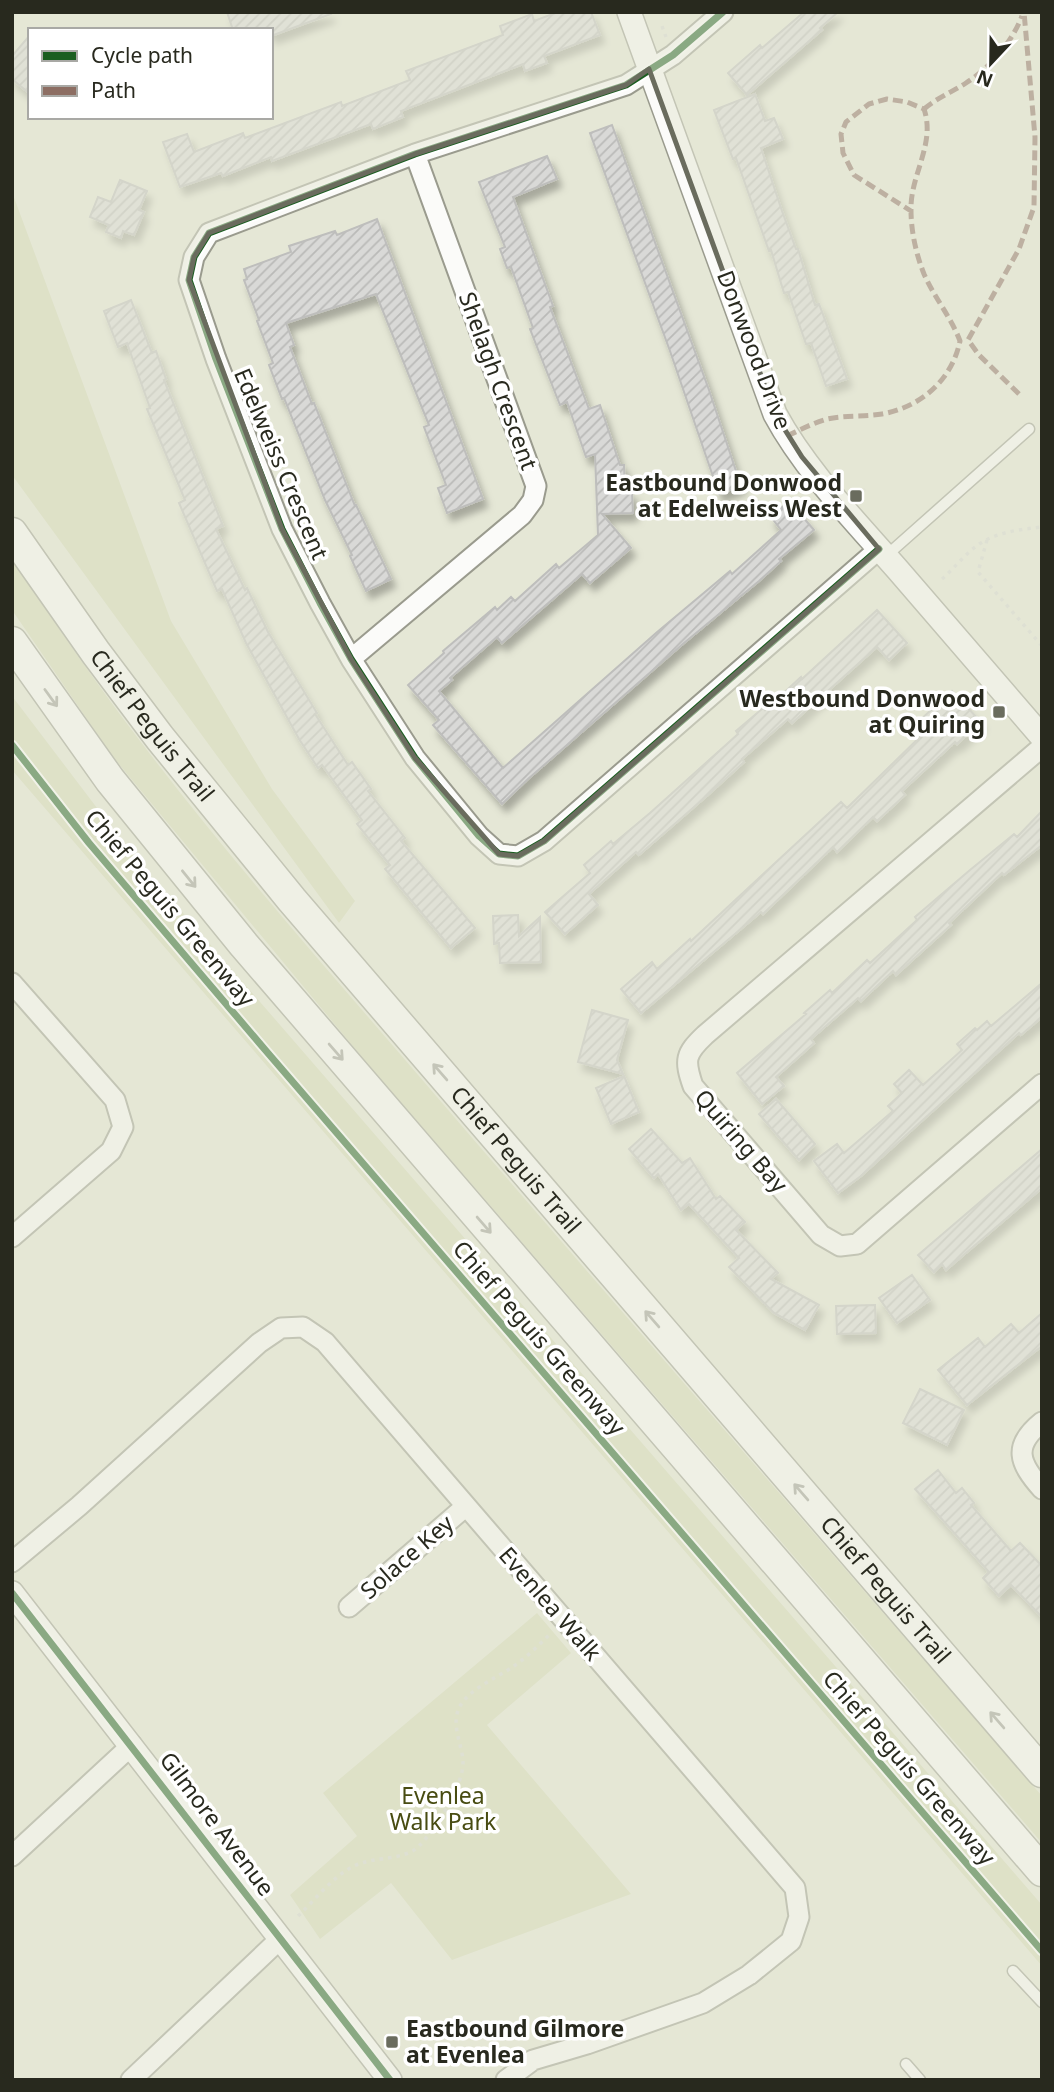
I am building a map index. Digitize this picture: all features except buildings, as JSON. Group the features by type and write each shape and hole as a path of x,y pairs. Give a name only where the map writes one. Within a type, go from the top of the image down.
{"main road":[{"name":"Chief Peguis Trail","path":"12,533 160,738 292,900 1042,1772"},
{"path":"12,642 110,780 244,945 1042,1871"}],"street":[{"name":"Donwood Drive","path":"629,12 775,414 791,443 882,553 1042,737"},
{"name":"Edelweiss Crescent","path":"723,12 673,55 626,85 415,154 209,233 194,257 189,280 216,359 282,529 351,659 415,758 479,836 499,854 518,856 544,841 882,553"},
{"name":"Shelagh Crescent","path":"351,659 522,515 533,500 536,486 415,154"},
{"name":"Quiring Bay","path":"1042,747 705,1035 691,1049 685,1065 693,1086 821,1234 840,1246 857,1244 1042,1084"},
{"path":"12,983 115,1100 123,1127 111,1151 12,1237"},
{"name":"Evenlea Walk","path":"12,1562 79,1506 259,1343 281,1328 303,1326 325,1342 795,1888 799,1917 791,1941 750,1975 703,2003 533,2060 506,2080"},
{"path":"1042,1422 1029,1433 1021,1452 1026,1471 1042,1489"},
{"name":"Solace Key","path":"349,1606 465,1507"},
{"name":"Gilmore Avenue","path":"12,1593 390,2080"},
{"path":"12,1856 132,1745"},
{"path":"131,2080 280,1939"}],"lane":[{"path":"882,553 1029,429"},
{"path":"1013,1971 1042,2002"},
{"path":"906,2064 920,2080"}],"path":[{"path":"856,496 865,489"},
{"path":"942,579 987,540 1014,531 1042,527"},
{"path":"987,540 978,572 1042,646"},
{"path":"298,1916 351,1867 374,1858 409,1853 418,1847 454,1795 462,1775 462,1752 457,1731 459,1709 466,1699 524,1659 565,1621"}],"highlighted area":[{"path":"649,69 775,414 802,457 879,549 544,841 518,856 499,854 415,758 351,659 282,529 189,280 194,257 209,233 415,154 626,85"}],"green space":[{"path":"12,192 171,621 272,789 355,901 339,923 12,475"},
{"path":"12,556 109,699 214,835 1042,1796 1042,1843 366,1062 113,757 12,610"},
{"path":"12,696 132,854 1042,1905 1042,1966 12,770"},
{"name":"Evenlea Walk Park","path":"537,1613 571,1653 487,1725 631,1894 452,1960 391,1883 320,1939 290,1895 357,1836 323,1793"}],"marked path":[{"path":"1019,394 979,355 968,340 1019,249 1034,207 1035,137 1024,12"},
{"path":"924,109 966,83 992,62 1018,26 1022,16"},
{"path":"787,436 827,419 882,414 910,405 933,390 942,379 950,368 960,341 924,274 913,234 912,197 927,135 924,109 907,102 887,99 869,104 846,122 841,134 843,153 854,175 911,211"}],"cycle path":[{"path":"723,12 673,55 626,85 415,154 209,233 194,257 189,280 216,359 282,529 320,603 351,659 415,758 479,836 499,854 518,856 544,841 879,549"},
{"name":"Chief Peguis Greenway","path":"12,745 89,843 267,1052 1042,1951"},
{"path":"12,1593 390,2080"}],"place":[{"name":"Eastbound Donwood at Edelweiss West","path":"856,496"},
{"name":"Westbound Donwood at Quiring","path":"999,712"},
{"name":"Eastbound Gilmore at Evenlea","path":"392,2042"}]}
